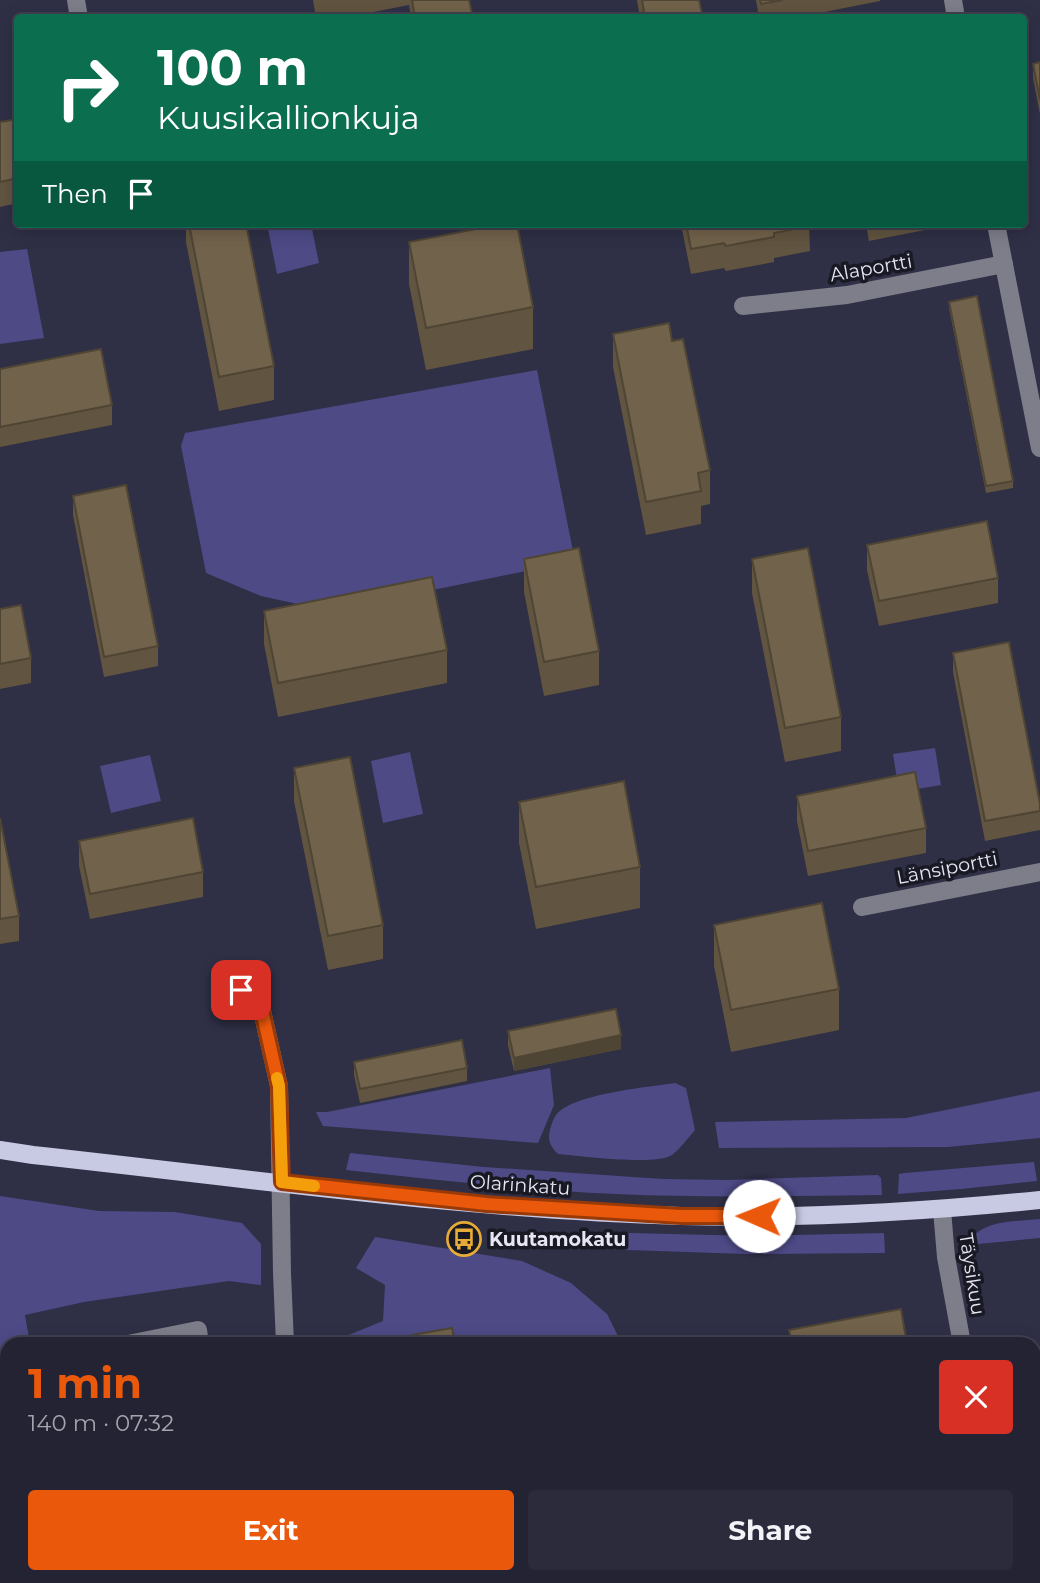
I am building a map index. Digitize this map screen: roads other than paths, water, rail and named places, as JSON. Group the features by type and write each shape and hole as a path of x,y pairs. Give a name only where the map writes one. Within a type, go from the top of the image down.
{"main road":[{"name":"Olarinkatu","path":"0,1150 487,1204 668,1215 785,1216 942,1210 1040,1200"}],"street":[{"path":"997,228 1040,448"},
{"name":"Alaportti","path":"743,306 847,295 1004,264"},
{"name":"Länsiportti","path":"862,907 1040,872"},
{"path":"229,983 260,1002 279,1086 285,1337"},
{"name":"Täysikuu","path":"942,1210 946,1257 961,1337"},
{"path":"163,1337 198,1330 199,1337"}],"place":[{"name":"Kuutamokatu","path":"464,1239"}]}
